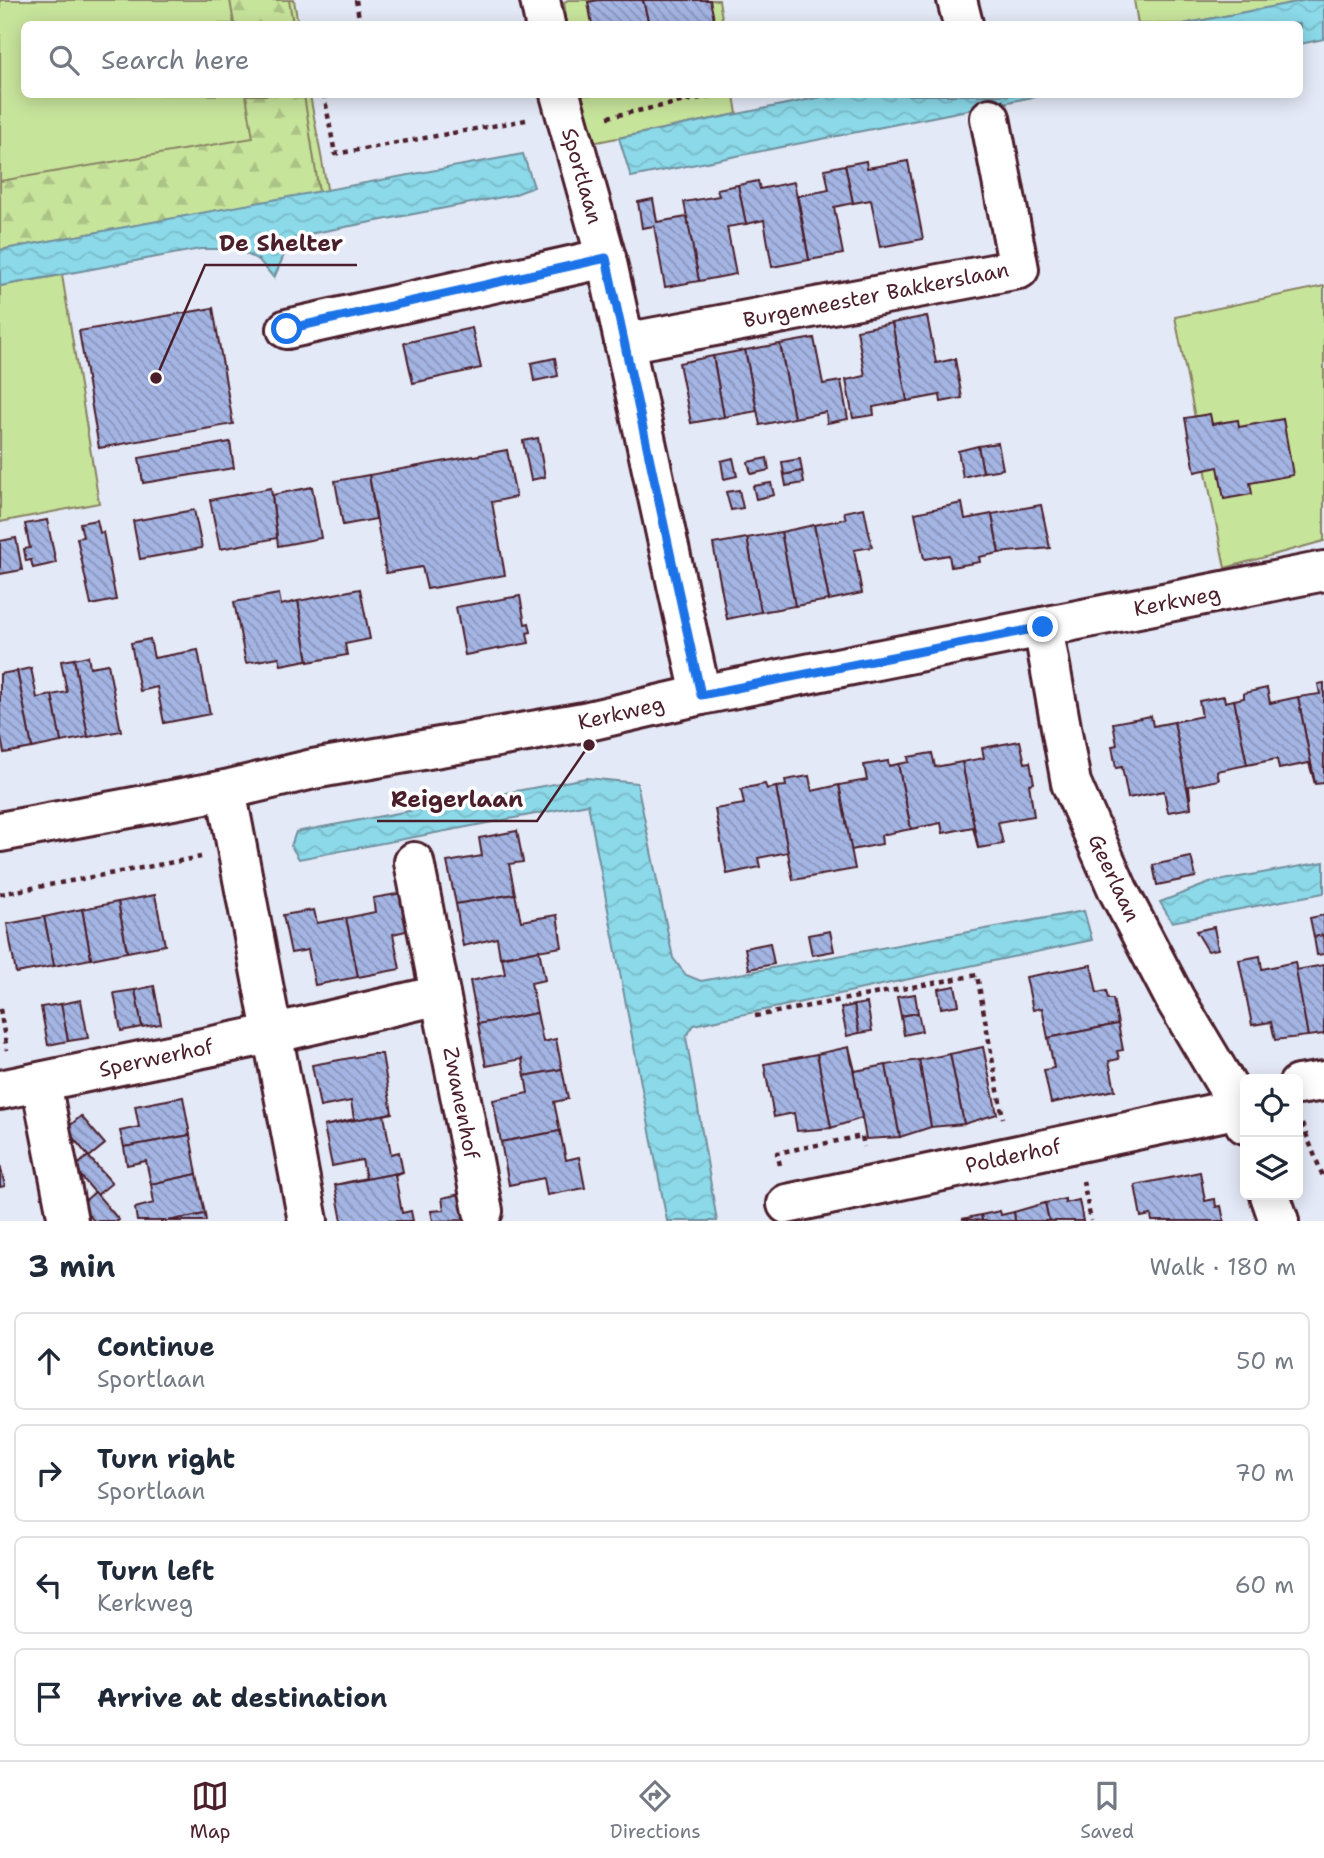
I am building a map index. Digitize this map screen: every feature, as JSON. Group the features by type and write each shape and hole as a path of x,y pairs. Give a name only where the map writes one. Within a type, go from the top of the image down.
{"street":[{"path":"540,0 544,21"},
{"path":"957,0 962,21"},
{"name":"Sportlaan","path":"564,111 606,258 701,695"},
{"name":"Burgemeester Bakkerslaan","path":"624,343 1019,269 990,118"},
{"path":"287,329 606,258"},
{"name":"Kerkweg","path":"0,832 226,790 313,769 584,722 701,695 1324,571"},
{"name":"Geerlaan","path":"1043,627 1070,783 1118,890 1175,999 1240,1107"},
{"path":"226,790 308,1221"},
{"name":"Zwanenhof","path":"414,862 483,1210"},
{"path":"271,1034 440,995"},
{"name":"Sperwerhof","path":"0,1090 271,1034"},
{"path":"1303,1084 1324,1081"},
{"path":"41,1083 68,1221"},
{"name":"Polderhof","path":"787,1204 1240,1113"},
{"path":"1272,1200 1279,1221"}],"path":[{"path":"356,0 360,21"},
{"path":"325,98 335,154 564,111 683,98"},
{"path":"0,894 236,851"},
{"path":"755,1016 977,975 1010,1157"},
{"path":"1303,1126 1324,1179"}],"green space":[{"path":"0,0 294,0 298,21 21,21 21,98 311,98 328,194 0,251"},
{"path":"230,0 289,0 292,21 234,21"},
{"path":"719,0 722,21 567,21 564,2"},
{"path":"1134,0 1307,0 1198,21 1138,21"},
{"path":"246,98 304,98 319,192 0,250 0,181 253,138"},
{"path":"579,98 734,98 737,114 587,144"},
{"path":"62,275 99,503 0,522 0,286"},
{"path":"1324,286 1324,541 1225,568 1175,317"}],"water":[{"path":"1307,0 1324,0 1324,39 1303,43 1303,21 1198,21"},
{"path":"816,98 1028,98 631,177 619,138"},
{"path":"523,154 534,187 513,195 309,234 287,248 274,278 259,260 236,249 200,249 0,286 0,250"},
{"path":"586,778 637,783 673,958 686,975 701,981 1084,911 1092,940 694,1025 686,1037 717,1221 667,1221 588,804 299,859 291,846 296,832"},
{"path":"1324,862 1324,893 1172,922 1160,902 1212,882"}],"building":[{"path":"643,0 648,21 591,21 588,2"},
{"path":"643,0 710,0 714,21 648,21"},
{"path":"866,161 867,168 908,161 923,239 880,247 871,200 853,203 845,165"},
{"path":"845,165 853,203 834,207 843,254 809,260 798,196 829,190 825,169"},
{"path":"758,181 760,189 794,182 809,260 772,267 764,220 746,224 738,185"},
{"path":"738,185 746,224 727,227 736,274 699,281 684,202 719,196 717,189"},
{"path":"653,199 657,222 687,217 699,281 665,287 654,226 642,228 638,202"},
{"path":"213,308 233,424 99,448 79,331"},
{"path":"927,316 936,363 955,359 962,398 941,402 940,395 907,401 892,323"},
{"path":"892,323 907,401 873,407 874,415 853,418 846,380 865,376 857,330"},
{"path":"472,328 481,368 413,383 404,343"},
{"path":"814,338 823,384 841,381 848,419 827,423 826,412 794,418 780,344"},
{"path":"780,344 794,418 760,425 745,350"},
{"path":"745,350 757,411 724,417 713,356"},
{"path":"713,356 724,417 691,423 679,363"},
{"path":"555,358 558,376 534,381 531,363"},
{"path":"1210,414 1212,424 1238,420 1239,427 1283,419 1293,475 1250,483 1252,494 1224,499 1218,467 1195,472 1185,418"},
{"path":"538,438 545,477 531,480 523,441"},
{"path":"230,442 234,468 143,483 139,458"},
{"path":"998,443 1003,469 983,472 978,446"},
{"path":"978,446 983,472 963,477 958,451"},
{"path":"507,450 516,497 492,502 505,575 427,589 422,567 386,573 369,475"},
{"path":"733,458 737,476 724,479 721,461"},
{"path":"767,458 769,470 751,474 748,462"},
{"path":"800,459 802,471 784,475 782,462"},
{"path":"802,471 804,483 786,486 784,475"},
{"path":"369,475 376,519 343,525 335,481"},
{"path":"771,483 774,495 756,499 753,486"},
{"path":"312,487 321,538 278,546 272,495"},
{"path":"271,488 277,538 220,549 210,500"},
{"path":"739,490 743,508 731,510 726,492"},
{"path":"962,503 965,519 992,514 999,553 979,557 980,562 951,567 949,555 924,559 915,513"},
{"path":"1041,505 1050,548 999,553 992,514"},
{"path":"864,508 872,547 854,550 862,593 829,600 814,525 846,519 844,512"},
{"path":"194,510 202,548 140,559 133,521"},
{"path":"47,520 56,563 33,568 31,560 26,561 24,549 30,548 25,524"},
{"path":"97,520 100,533 103,532 116,600 91,605 77,538 83,537 80,523"},
{"path":"814,525 829,600 795,606 781,532"},
{"path":"781,532 795,606 761,612 747,538"},
{"path":"16,538 22,570 0,574 0,541"},
{"path":"747,538 761,612 727,619 713,544"},
{"path":"360,589 370,639 345,644 347,655 308,662 298,601"},
{"path":"279,594 281,605 298,601 308,662 281,665 279,657 246,663 234,602"},
{"path":"520,596 525,624 529,623 531,632 527,633 529,643 465,655 456,607"},
{"path":"150,639 154,658 198,650 210,714 164,723 157,687 140,691 131,643"},
{"path":"88,656 90,667 108,664 121,731 88,737 74,659"},
{"path":"74,659 88,737 61,742 52,695 67,692 61,661"},
{"path":"31,668 37,698 52,695 61,742 32,748 17,671"},
{"path":"17,671 32,748 4,753 0,732 0,674"},
{"path":"1324,683 1324,783 1315,784 1298,697 1320,694 1318,684"},
{"path":"1267,688 1270,703 1298,697 1315,784 1309,763 1279,769 1277,759 1247,765 1234,700 1244,698 1244,693"},
{"path":"1224,696 1225,702 1234,700 1247,765 1217,771 1219,780 1189,786 1191,808 1174,722 1202,716 1199,701"},
{"path":"1151,716 1153,726 1174,722 1191,808 1168,812 1164,791 1128,798 1122,767 1116,768 1112,746 1117,745 1113,723"},
{"path":"1020,741 1025,763 1030,762 1034,783 1029,784 1034,816 998,822 1003,844 978,848 962,762 984,758 982,748"},
{"path":"932,753 935,767 962,762 978,848 973,827 943,833 941,823 911,829 898,764 909,762 908,757"},
{"path":"888,761 889,766 898,764 911,829 881,835 882,844 851,850 839,785 867,780 864,765"},
{"path":"809,776 812,791 839,785 855,869 793,880 776,787 786,786 785,780"},
{"path":"765,784 767,789 776,787 788,852 758,858 760,867 727,874 715,809 744,804 741,789"},
{"path":"517,831 523,862 509,864 515,894 456,904 447,862 482,856 479,838"},
{"path":"1191,857 1196,877 1157,885 1153,865"},
{"path":"403,893 410,930 393,934 400,969 358,977 346,918 375,912 373,898"},
{"path":"515,894 521,921 557,915 562,947 500,957 497,938 463,946 456,904"},
{"path":"155,895 165,945 127,952 118,902"},
{"path":"118,902 127,952 91,959 82,909"},
{"path":"82,909 91,959 54,966 44,917"},
{"path":"314,910 317,923 346,918 358,977 315,985 308,950 291,953 283,915"},
{"path":"1324,915 1324,935 1314,937 1310,918"},
{"path":"44,917 54,966 16,973 7,924"},
{"path":"1214,927 1218,949 1208,951 1196,931"},
{"path":"830,931 834,951 812,955 808,935"},
{"path":"1323,935 1324,954 1317,955 1314,937"},
{"path":"770,943 774,964 749,969 745,948"},
{"path":"539,950 545,980 531,983 537,1013 478,1024 470,981 505,974 502,958"},
{"path":"1260,956 1262,969 1295,962 1308,1036 1275,1040 1271,1022 1252,1025 1239,960"},
{"path":"1091,965 1097,993 1106,991 1108,999 1113,999 1118,1024 1048,1038 1042,1008 1033,1010 1026,977"},
{"path":"1324,965 1324,1034 1308,1036 1296,970"},
{"path":"154,986 161,1024 142,1027 135,990"},
{"path":"955,986 959,1005 941,1008 938,989"},
{"path":"135,990 142,1027 121,1031 114,993"},
{"path":"915,994 918,1013 901,1016 897,997"},
{"path":"81,1000 88,1038 68,1041 61,1004"},
{"path":"867,1003 872,1031 859,1033 854,1005"},
{"path":"61,1004 68,1041 48,1045 41,1007"},
{"path":"854,1005 859,1033 847,1036 841,1008"},
{"path":"537,1013 543,1042 556,1039 562,1069 525,1076 522,1059 486,1066 478,1024"},
{"path":"918,1013 922,1031 904,1035 901,1016"},
{"path":"1118,1024 1123,1050 1117,1051 1119,1059 1109,1061 1115,1090 1051,1103 1044,1070 1054,1068 1048,1038"},
{"path":"849,1047 855,1071 886,1065 900,1137 866,1139"},
{"path":"849,1047 862,1118 831,1128 817,1054"},
{"path":"983,1047 997,1114 964,1124 950,1054"},
{"path":"382,1054 392,1113 324,1126 354,1119 351,1101 320,1107 312,1065"},
{"path":"817,1054 831,1128 797,1131 794,1113 774,1117 764,1064"},
{"path":"950,1054 964,1124 931,1127 919,1060"},
{"path":"919,1060 931,1127 900,1137 886,1065"},
{"path":"562,1069 568,1099 554,1102 560,1131 501,1142 493,1100 528,1093 525,1076"},
{"path":"183,1097 190,1135 124,1147 120,1131 139,1127 135,1106"},
{"path":"392,1113 384,1115 391,1154 399,1152 403,1172 335,1185 366,1178 362,1160 332,1166 324,1126"},
{"path":"81,1116 105,1144 89,1157 66,1129"},
{"path":"560,1131 566,1160 579,1157 585,1188 547,1195 544,1178 509,1185 501,1142"},
{"path":"190,1135 197,1174 151,1184 146,1161 127,1165 124,1147"},
{"path":"88,1156 112,1183 97,1195 74,1168"},
{"path":"0,1164 5,1186 0,1187"},
{"path":"403,1172 395,1175 402,1213 411,1211 413,1221 342,1221 335,1185"},
{"path":"1200,1172 1205,1201 1215,1199 1216,1207 1221,1206 1224,1221 1152,1221 1151,1215 1141,1217 1135,1185"},
{"path":"197,1174 205,1214 168,1221 137,1221 135,1208 154,1203 151,1184"},
{"path":"95,1192 118,1221 94,1221 80,1205"},
{"path":"460,1194 464,1220 433,1221 431,1211 444,1210 442,1198"},
{"path":"1065,1199 1065,1203 1079,1200 1083,1221 1049,1221 1045,1203"},
{"path":"1045,1203 1049,1221 1015,1221 1014,1212"},
{"path":"1000,1211 1001,1215 1014,1212 1015,1221 982,1221 981,1215"},
{"path":"205,1214 206,1221 168,1221"},
{"path":"981,1215 982,1221 962,1219"}],"place":[{"name":"De Shelter","path":"156,378"},
{"name":"Reigerlaan","path":"589,745"}],"route":[{"path":"287,329 606,258 701,695 1043,627"}]}
